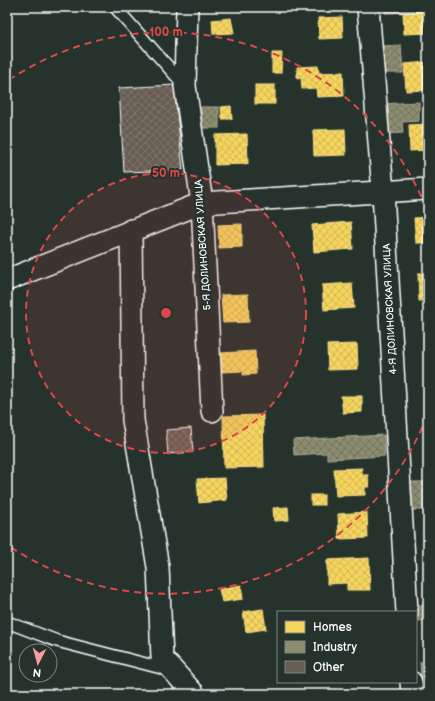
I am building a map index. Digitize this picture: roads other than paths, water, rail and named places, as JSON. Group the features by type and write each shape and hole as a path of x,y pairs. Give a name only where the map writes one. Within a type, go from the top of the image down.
{"street":[{"name":"5-Я ДОЛИНОВСКАЯ УЛИЦА","path":"187,7 185,86 202,203 212,411"},
{"name":"4-Я ДОЛИНОВСКАЯ УЛИЦА","path":"368,7 383,192 408,611"},
{"path":"7,280 202,203 428,189"},
{"path":"131,230 133,420 158,567 162,658 194,694"},
{"path":"412,683 412,694"}],"lane":[{"path":"114,7 185,86"},
{"path":"7,622 57,641 174,671"}]}
